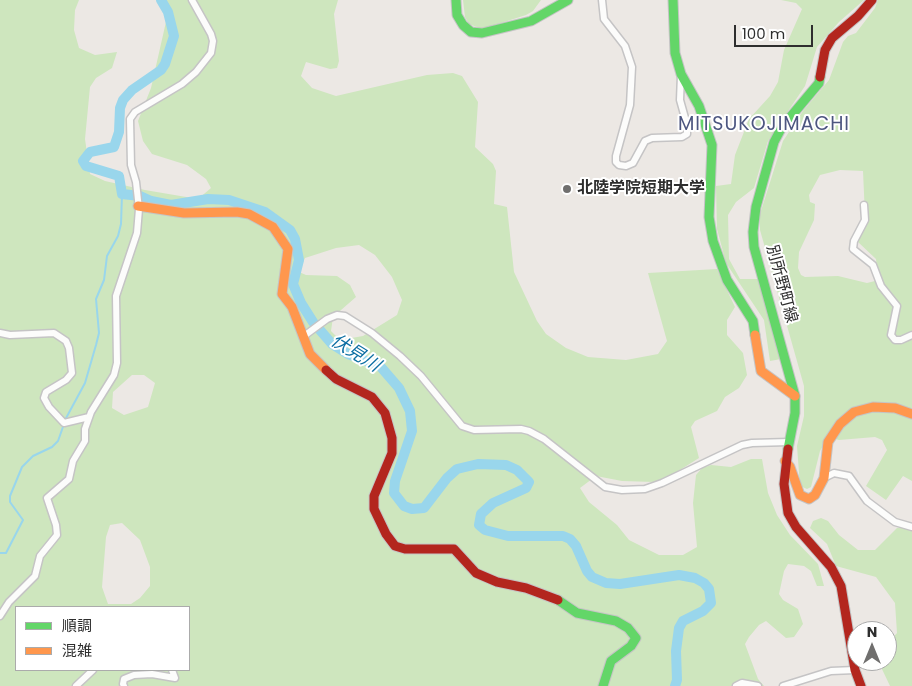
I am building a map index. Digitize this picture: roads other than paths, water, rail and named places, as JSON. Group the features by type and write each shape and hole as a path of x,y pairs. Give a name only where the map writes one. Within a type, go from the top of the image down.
{"street":[{"path":"0,616 9,602 35,576 40,556 56,535 56,525 47,498 69,479 73,461 85,441 89,417 114,375 117,363 116,296 137,233 138,206 136,182 131,164 130,120 135,112 174,89 196,72 213,49 213,41 208,26 192,0"},
{"path":"456,0 457,15 463,25 471,32 482,34 532,21 568,0"},
{"path":"602,0 604,20 625,46 632,67 630,105 616,156 616,162 619,165 626,166 633,164 645,141 652,138 682,137 686,134 687,126 680,100 681,74 676,53 673,0"},
{"name":"別所野町線","path":"847,622 841,586 830,568 796,527 788,513 784,484 785,461 795,413 795,396 754,247 754,218 774,142 782,127 819,83 825,50 832,38 858,16 872,0"},
{"path":"681,74 699,106 712,145 709,217 716,248 728,280 753,321 761,371 795,396"},
{"path":"864,205 865,220 854,241 853,248 874,265 880,286 897,306 891,336 901,340 912,336"},
{"path":"138,206 184,212 237,212 249,214 273,227 282,236 288,249 282,294 292,307 307,334 310,354 322,368 336,379 372,397 385,413 392,438 392,453 374,496 374,510 392,544 405,549 454,549 476,573 496,582 526,588 559,600 587,616 623,625 634,633 636,638 631,646 611,661 608,676 603,686"},
{"path":"307,334 327,319 337,315 344,316 372,333 421,376 462,426 474,430 521,429 529,431 544,439 605,487 622,490 646,489 742,445 789,442"},
{"path":"0,333 10,335 54,333 66,341 69,348 72,373 66,380 46,392 44,398 64,423 89,417"},
{"path":"785,461 790,467 795,486 803,498 809,499 815,495 824,478 828,442 840,424 854,412 873,406 895,408 912,414"},
{"path":"824,478 834,473 849,476 867,501 895,522 912,527"},
{"path":"782,686 831,671 847,670"},
{"path":"76,686 92,671"},
{"path":"124,686 124,679 134,675 152,674 175,678 172,671"},
{"name":"別所野町線","path":"855,671 861,686"},
{"path":"736,686 742,683 758,686"}],"waterway":[{"name":"伏見川","path":"161,0 168,12 174,36 165,64 161,70 132,90 123,100 120,108 119,132 114,147 90,152 83,161 86,166 119,176 122,194 140,196 151,201 171,205 208,199 229,200 265,212 290,230 295,239 299,260 293,284 301,303 313,322 332,344 348,354 380,366 399,388 410,411 412,431 395,481 394,493 404,506 412,509 424,508 447,478 457,469 478,464 506,465 517,470 529,482 526,488 493,503 481,514 479,525 485,530 508,536 563,536 570,539 576,546 587,571 592,577 606,583 620,584 679,575 695,578 704,583 709,589 711,603 703,611 683,621 679,628 676,651 677,680 675,686"},
{"path":"65,420 85,383 96,345 99,333 96,299 104,280 107,256 118,236 121,224 122,194"},
{"path":"0,553 6,553 23,520 10,502 10,496 22,467 33,456 52,447 58,441 64,424"}],"place":[{"name":"北陸学院短期大学","path":"567,189"}],"district":[{"name":"MITSUKOJIMACHI","path":"764,125"}]}
